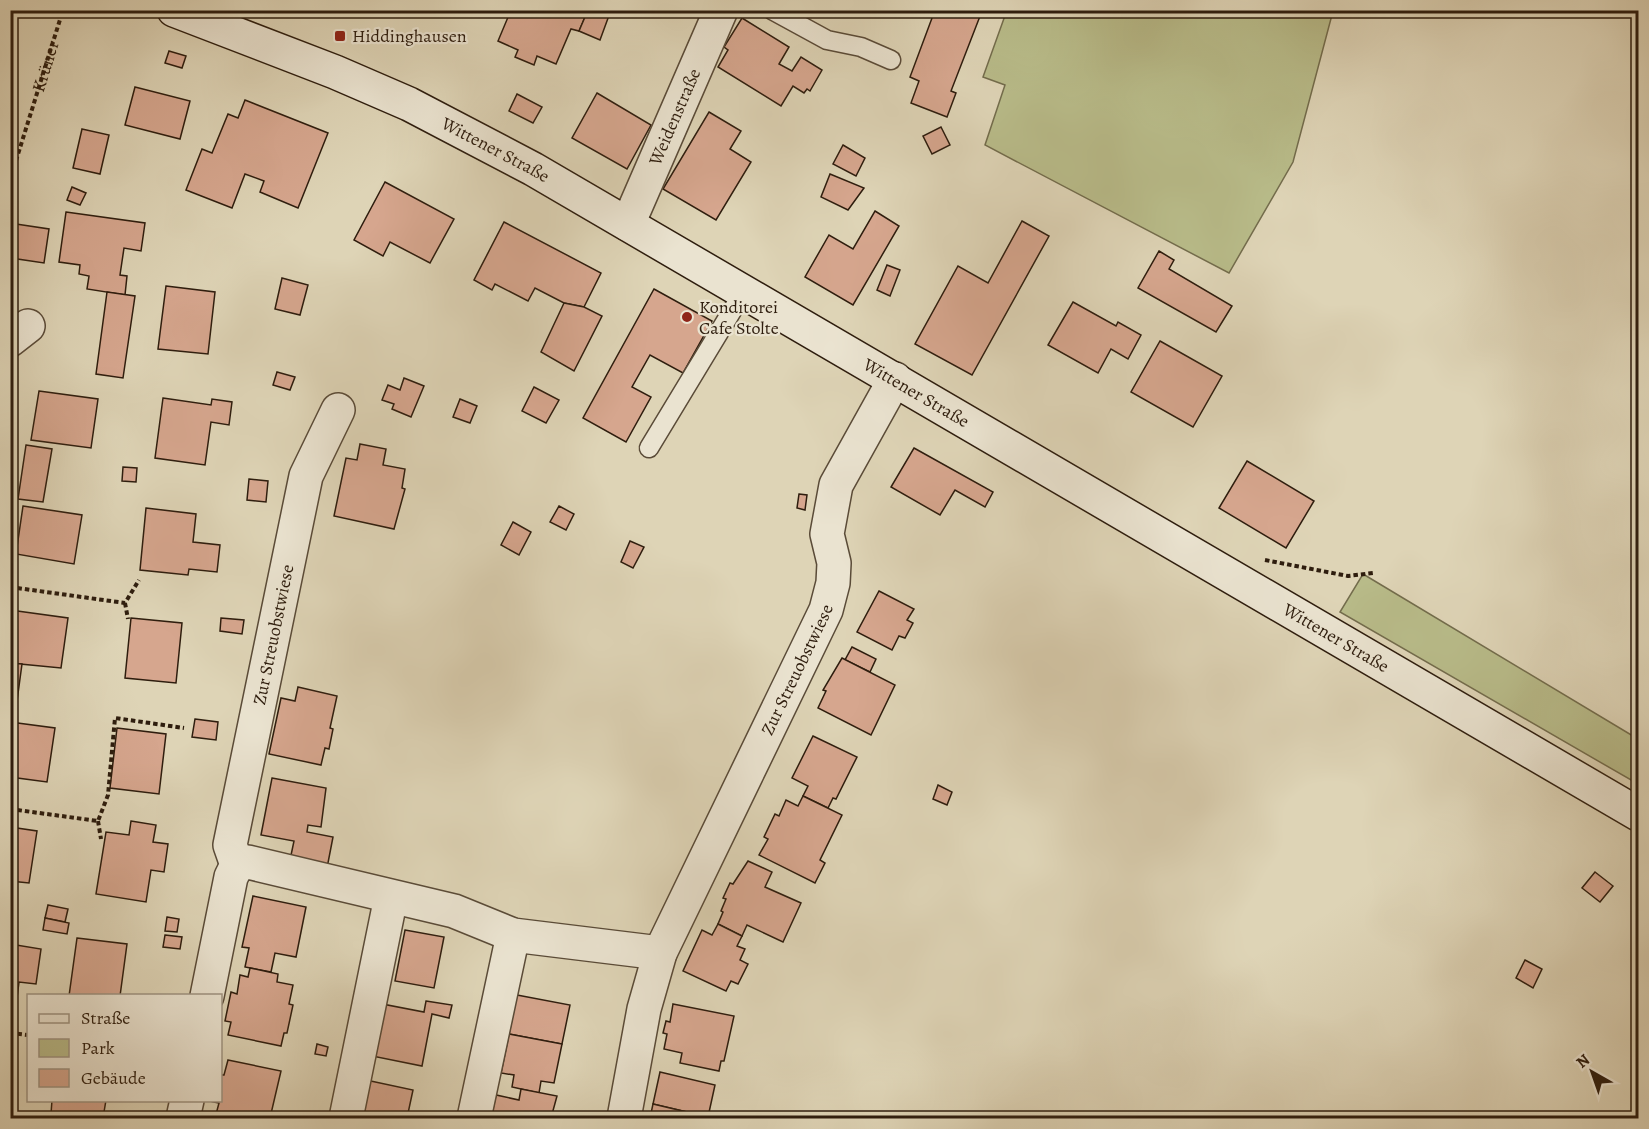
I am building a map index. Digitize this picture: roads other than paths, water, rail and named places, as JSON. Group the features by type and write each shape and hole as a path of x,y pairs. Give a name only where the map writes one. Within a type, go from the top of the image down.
{"street":[{"name":"Wittener Straße","path":"174,10 335,72 409,104 533,169 1246,583 1638,814"},
{"name":"Weidenstraße","path":"628,224 721,10"},
{"name":"Zur Streuobstwiese","path":"624,1119 644,1009 660,953 826,609 833,583 834,563 827,534 836,485 895,379"},
{"name":"Zur Streuobstwiese","path":"207,994 231,877 237,865 230,845 306,476 338,410"},
{"path":"237,865 248,862 454,911 513,935 660,953"},
{"path":"346,1119 391,897"},
{"path":"474,1119 513,935"},
{"path":"183,1119 187,1102"}],"lane":[{"path":"772,10 827,40 861,47 891,60"},
{"path":"649,448 744,291"}],"place":[{"name":"Hiddinghausen","path":"340,36"},
{"name":"Konditorei Cafe Stolte","path":"687,317"}]}
